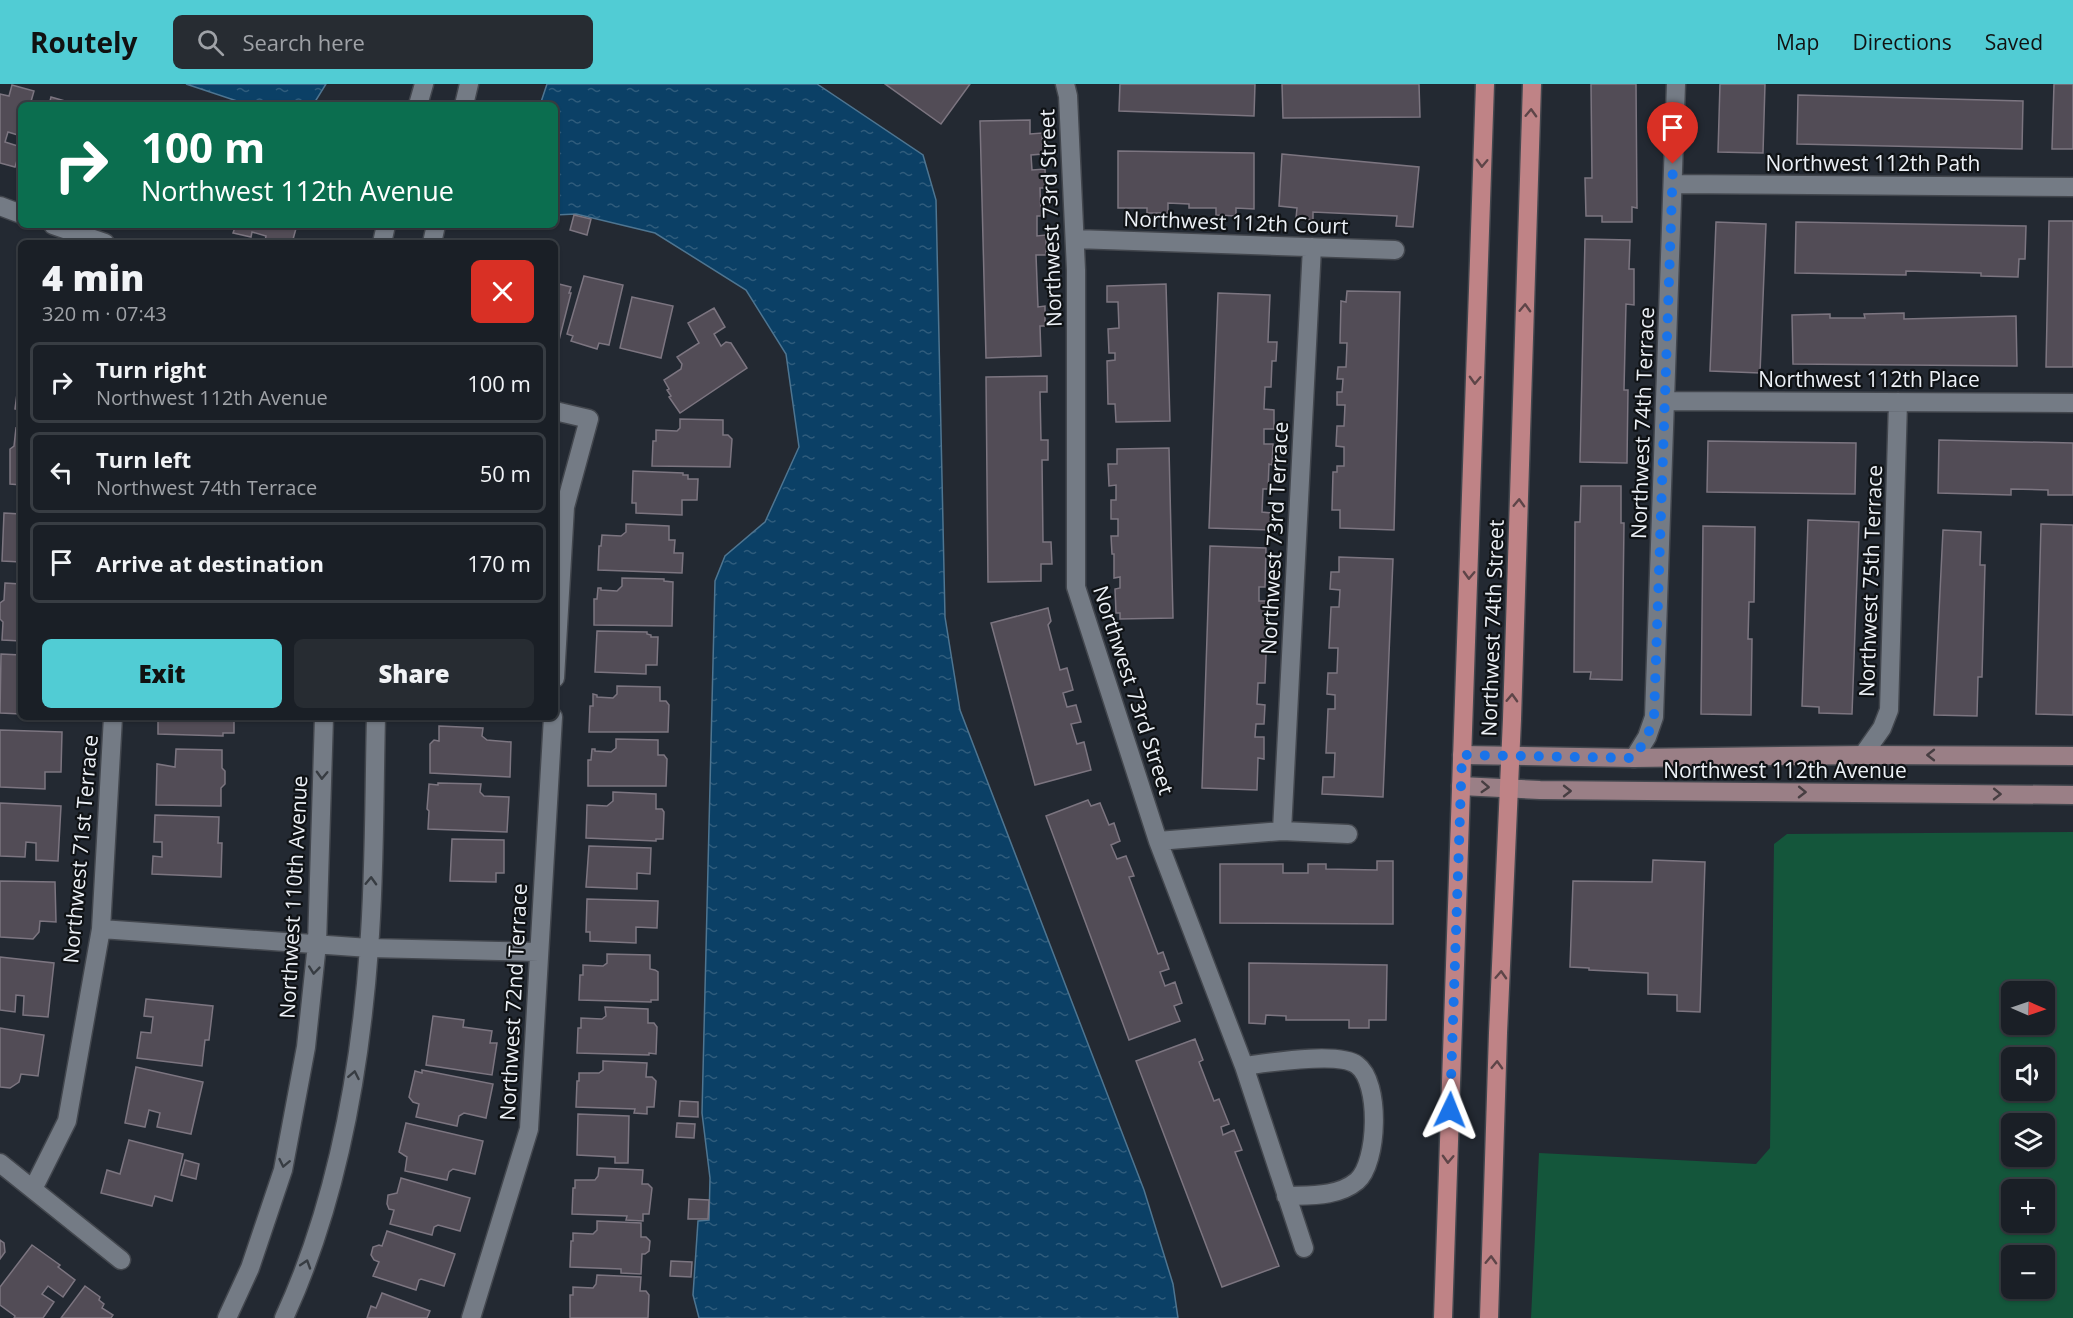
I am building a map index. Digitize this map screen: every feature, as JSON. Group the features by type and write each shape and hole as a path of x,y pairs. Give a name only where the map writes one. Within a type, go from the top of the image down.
{"main road":[{"name":"Northwest 74th Street","path":"1443,1318 1485,84"},
{"name":"Northwest 74th Street","path":"1489,1318 1532,84"}],"street":[{"path":"419,102 424,84"},
{"path":"465,102 470,84"},
{"name":"Northwest 73rd Street","path":"1065,84 1068,96 1075,239 1076,587 1158,841 1244,1066 1304,1248"},
{"name":"Northwest 74th Terrace","path":"1634,758 1652,726 1655,712 1676,84"},
{"name":"Northwest 112th Path","path":"1673,184 2073,187"},
{"path":"0,206 18,213"},
{"path":"62,228 96,240"},
{"name":"Northwest 112th Court","path":"1075,239 1395,250"},
{"name":"Northwest 73rd Terrace","path":"1282,831 1312,247"},
{"name":"Northwest 112th Place","path":"1665,400 2073,403"},
{"name":"Northwest 75th Terrace","path":"1863,755 1882,728 1889,711 1898,402"},
{"path":"558,412 589,418 565,507 558,627"},
{"name":"Northwest 71st Terrace","path":"33,1189 67,1121 101,929 113,720"},
{"name":"Northwest 110th Avenue","path":"227,1318 250,1268 283,1170 306,1047 317,944 324,720"},
{"path":"284,1318 299,1285 333,1182 358,1054 369,948 376,720"},
{"name":"Northwest 72nd Terrace","path":"471,1318 529,1129 553,720"},
{"name":"Northwest 112th Avenue","path":"1462,755 1634,758 1863,755 2073,756"},
{"name":"Northwest 112th Avenue","path":"1461,786 1509,789 2073,795"},
{"path":"1158,841 1282,831 1348,834"},
{"path":"101,929 369,948 539,952"},
{"path":"1244,1066 1288,1060 1342,1060 1358,1065 1370,1085 1374,1102 1373,1129 1370,1153 1359,1179 1328,1194 1286,1196"},
{"path":"0,1163 121,1260"}],"green space":[{"path":"2073,832 2073,1318 1531,1318 1539,1153 1756,1164 1770,1148 1774,844 1787,834"}],"water":[{"path":"186,84 326,84 315,102 240,102"},
{"path":"547,84 817,84 923,155 936,200 945,617 960,710 1144,1190 1173,1284 1178,1318 699,1318 693,1295 698,1221 709,1220 710,1178 702,1113 715,581 725,556 765,522 799,447 786,354 746,290 655,233 576,214 558,215 558,102 541,102"}],"building":[{"path":"885,84 970,84 941,124"},
{"path":"1120,84 1255,84 1254,116 1119,111"},
{"path":"1282,84 1419,84 1420,117 1283,118"},
{"path":"1591,84 1636,84 1637,208 1632,207 1632,222 1602,222 1602,216 1586,216 1585,178 1592,178"},
{"path":"1720,84 1765,84 1763,153 1718,152"},
{"path":"2054,84 2073,84 2073,149 2052,149"},
{"path":"12,85 34,91 31,102 18,102 18,135 8,132 5,142 18,146 15,167 0,163 0,94 9,96"},
{"path":"1798,95 2023,101 2022,149 1797,144"},
{"path":"51,97 68,102 50,102"},
{"path":"1030,120 1030,134 1042,133 1043,154 1031,155 1032,170 1045,169 1046,188 1040,188 1041,216 1037,216 1037,236 1046,235 1046,255 1036,255 1038,307 1045,306 1045,326 1040,326 1041,356 986,358 980,121"},
{"path":"1118,151 1254,153 1254,209 1236,208 1236,216 1216,215 1216,208 1189,208 1189,204 1168,203 1168,213 1147,213 1147,208 1118,208"},
{"path":"1282,154 1419,167 1413,227 1396,226 1397,216 1313,212 1313,220 1296,218 1297,208 1279,206"},
{"path":"574,215 591,219 587,235 570,230"},
{"path":"2049,221 2073,221 2073,367 2046,367"},
{"path":"1716,222 1766,224 1760,373 1710,371"},
{"path":"1796,222 2026,226 2025,259 2019,259 2018,277 1981,276 1981,273 1906,271 1906,275 1795,273"},
{"path":"235,228 296,228 293,240 265,240 266,236 252,232 251,237 233,233"},
{"path":"1585,239 1630,240 1629,269 1634,269 1634,305 1626,304 1624,390 1628,390 1627,463 1580,462"},
{"path":"584,276 623,285 609,345 599,343 597,349 571,341 573,336 567,334"},
{"path":"558,284 571,287 569,293 571,293 558,344"},
{"path":"1166,284 1170,421 1116,422 1115,404 1108,404 1107,361 1115,360 1115,353 1109,353 1108,329 1119,328 1118,302 1107,302 1107,286"},
{"path":"1347,291 1400,292 1394,530 1340,528 1340,510 1332,510 1333,472 1337,472 1337,466 1344,466 1344,447 1336,446 1337,426 1344,426 1345,405 1337,405 1337,392 1342,392 1343,379 1337,379 1338,367 1346,367 1347,343 1340,343 1341,301 1346,302"},
{"path":"1218,293 1270,295 1268,342 1277,342 1276,361 1272,361 1271,387 1265,387 1264,409 1274,410 1274,429 1264,429 1264,444 1273,444 1268,489 1263,489 1262,512 1271,513 1270,530 1209,528"},
{"path":"632,297 673,306 661,358 620,348"},
{"path":"714,308 725,327 714,334 721,346 726,342 731,343 747,368 680,413 669,397 671,396 667,390 669,389 664,380 681,369 682,364 677,357 699,343 688,323"},
{"path":"1904,313 1904,319 2016,316 2017,366 1793,364 1792,315 1830,314 1830,318 1865,318 1864,314"},
{"path":"1047,376 1047,392 1040,392 1041,440 1048,440 1048,460 1042,460 1043,542 1051,542 1052,564 1041,564 1041,581 988,582 986,377"},
{"path":"18,386 18,410 15,409"},
{"path":"680,419 723,420 723,435 728,435 732,439 730,467 652,466 656,430 677,431 680,428"},
{"path":"16,428 18,428 18,485 10,484 10,449 14,446"},
{"path":"1939,440 2073,443 2073,495 2048,495 2048,490 2011,489 2011,495 1938,493"},
{"path":"1708,441 1856,443 1855,494 1707,492"},
{"path":"1169,448 1173,618 1120,619 1120,613 1116,613 1115,589 1120,588 1120,577 1114,578 1111,536 1118,536 1118,519 1111,519 1111,500 1116,500 1116,485 1109,486 1108,464 1117,464 1117,449"},
{"path":"633,471 683,473 683,475 688,475 688,479 698,479 697,500 682,500 682,515 636,513 636,503 632,503"},
{"path":"1581,486 1621,486 1621,523 1624,523 1622,680 1590,679 1591,672 1574,672 1575,522 1580,522"},
{"path":"4,513 18,514 18,562 2,561"},
{"path":"1808,520 1859,522 1852,714 1819,713 1819,707 1802,706"},
{"path":"626,524 669,526 669,540 675,540 674,553 683,553 682,573 598,570 602,535 621,536 626,532"},
{"path":"2041,524 2073,525 2073,715 2036,714"},
{"path":"1703,526 1755,527 1754,602 1749,602 1748,639 1752,639 1751,715 1701,714"},
{"path":"1943,530 1981,532 1980,565 1985,565 1982,677 1978,677 1977,716 1934,715"},
{"path":"1210,546 1266,548 1265,587 1259,587 1259,601 1268,601 1265,683 1258,683 1257,704 1265,705 1264,724 1256,724 1255,737 1264,737 1264,759 1258,758 1257,790 1202,788"},
{"path":"1339,557 1393,559 1383,797 1322,794 1323,777 1334,777 1335,753 1326,753 1328,709 1335,709 1335,695 1327,694 1328,673 1337,673 1338,648 1329,648 1331,607 1339,607 1340,590 1330,589 1331,572 1339,572"},
{"path":"622,578 664,579 664,581 673,582 672,626 594,625 594,599 597,599 598,588 617,591 622,586"},
{"path":"5,583 18,584 18,641 2,640 3,622 0,619 0,603 4,600"},
{"path":"1048,608 1051,621 1048,625 1060,670 1067,668 1073,690 1063,693 1067,707 1076,705 1081,722 1071,724 1077,744 1084,742 1091,770 1035,785 991,623"},
{"path":"597,631 647,632 651,637 658,637 657,665 646,665 646,674 595,672"},
{"path":"1,654 18,655 18,714 0,713"},
{"path":"617,686 660,687 660,701 666,701 669,705 668,732 589,732 593,694 597,697 613,698 617,694"},
{"path":"158,720 234,720 234,733 223,733 223,736 158,734"},
{"path":"439,726 483,728 482,736 487,740 511,742 510,777 430,773 430,744 434,740 439,741"},
{"path":"0,730 62,732 61,772 45,772 45,789 0,787"},
{"path":"616,739 658,740 658,755 664,755 667,759 666,786 588,786 588,760 591,760 592,749 611,752 616,748"},
{"path":"176,749 222,750 225,784 221,788 221,806 156,805 157,764 175,767"},
{"path":"438,783 481,784 480,792 484,796 509,797 507,832 428,829 429,784 438,785"},
{"path":"613,792 656,794 656,809 662,809 664,812 663,839 656,839 656,841 586,838 587,805 607,806 613,801"},
{"path":"1088,800 1091,806 1100,803 1109,825 1114,823 1120,841 1111,845 1117,859 1126,856 1134,876 1129,877 1158,954 1163,952 1169,969 1160,972 1165,986 1175,982 1182,1003 1174,1006 1180,1021 1129,1040 1046,816"},
{"path":"0,803 61,806 58,861 36,860 36,843 26,842 25,857 0,856"},
{"path":"155,815 219,817 218,843 222,843 221,877 152,874 153,856 162,857 162,842 154,842"},
{"path":"452,839 504,840 504,873 496,873 496,882 450,881"},
{"path":"589,846 651,848 650,874 637,873 637,889 586,887"},
{"path":"1653,860 1705,862 1700,1012 1677,1011 1677,995 1648,994 1648,973 1570,967 1573,881 1652,882"},
{"path":"1377,861 1393,861 1393,924 1220,923 1220,864 1283,864 1283,873 1308,873 1308,864 1326,864 1326,869 1377,870"},
{"path":"0,881 55,882 56,922 40,921 39,932 33,939 0,937"},
{"path":"587,899 658,901 657,928 636,927 636,943 590,941 590,932 586,932"},
{"path":"607,954 650,955 650,969 658,972 658,1000 651,1000 651,1002 579,1000 580,975 583,975 583,965 603,966 607,963"},
{"path":"0,957 54,963 48,1017 23,1015 24,996 16,995 15,1012 0,1010"},
{"path":"1249,963 1387,965 1386,1020 1369,1020 1369,1028 1349,1028 1349,1020 1286,1020 1286,1016 1266,1015 1265,1024 1249,1023"},
{"path":"146,999 213,1006 209,1040 205,1040 202,1066 137,1058 141,1032 151,1033 153,1017 144,1016"},
{"path":"605,1007 648,1009 648,1023 654,1023 657,1027 656,1054 577,1053 578,1028 581,1028 581,1018 602,1019 606,1016"},
{"path":"433,1016 464,1020 463,1027 492,1031 490,1043 497,1043 492,1075 426,1065"},
{"path":"0,1028 44,1035 38,1076 21,1074 19,1082 10,1088 0,1087"},
{"path":"1195,1039 1203,1060 1199,1062 1214,1101 1219,1099 1229,1124 1221,1127 1223,1135 1234,1130 1242,1150 1235,1152 1279,1266 1222,1287 1136,1061"},
{"path":"603,1061 647,1063 646,1077 652,1077 656,1081 654,1107 647,1107 647,1114 634,1113 635,1109 576,1107 579,1073 599,1073 603,1070"},
{"path":"136,1067 203,1082 191,1134 157,1127 160,1113 149,1110 145,1127 125,1123"},
{"path":"422,1070 493,1084 486,1118 464,1113 459,1116 457,1126 416,1117 419,1104 413,1102 409,1097 415,1071 422,1073"},
{"path":"680,1101 698,1102 698,1117 679,1116"},
{"path":"578,1114 629,1116 628,1163 615,1163 615,1157 577,1155"},
{"path":"406,1123 483,1141 475,1174 453,1169 449,1172 447,1180 405,1171 407,1157 399,1152"},
{"path":"677,1123 695,1124 694,1138 676,1137"},
{"path":"129,1140 183,1154 172,1201 155,1196 152,1206 101,1193 107,1170 120,1174"},
{"path":"185,1160 199,1164 196,1179 181,1175"},
{"path":"599,1168 643,1170 642,1184 648,1184 652,1188 649,1214 643,1214 643,1221 626,1220 627,1216 572,1214 575,1180 595,1180"},
{"path":"401,1178 470,1198 460,1231 438,1225 434,1227 432,1235 390,1224 394,1210 389,1209 387,1204 388,1195 397,1193"},
{"path":"689,1199 709,1200 708,1219 688,1219"},
{"path":"597,1221 641,1223 641,1237 646,1237 650,1241 649,1251 642,1254 641,1274 621,1273 621,1269 570,1267 573,1233 593,1234 597,1230"},
{"path":"387,1231 455,1254 444,1286 421,1279 416,1290 373,1276 379,1262 371,1255 373,1247 382,1246"},
{"path":"0,1240 4,1243 5,1252 0,1259"},
{"path":"32,1245 60,1265 58,1267 75,1280 63,1297 48,1286 42,1294 54,1302 43,1318 14,1318 15,1316 0,1305 0,1287"},
{"path":"671,1261 692,1262 691,1277 670,1276"},
{"path":"597,1275 641,1277 640,1291 646,1291 649,1295 648,1318 570,1318 570,1295 573,1295 573,1287 593,1288"},
{"path":"85,1286 100,1297 99,1300 104,1304 102,1308 113,1315 111,1318 61,1318"},
{"path":"382,1293 430,1311 427,1318 367,1318 371,1306 376,1308"}],"route":[{"path":"1450,1110 1462,755 1634,758 1652,726 1673,164"}]}
